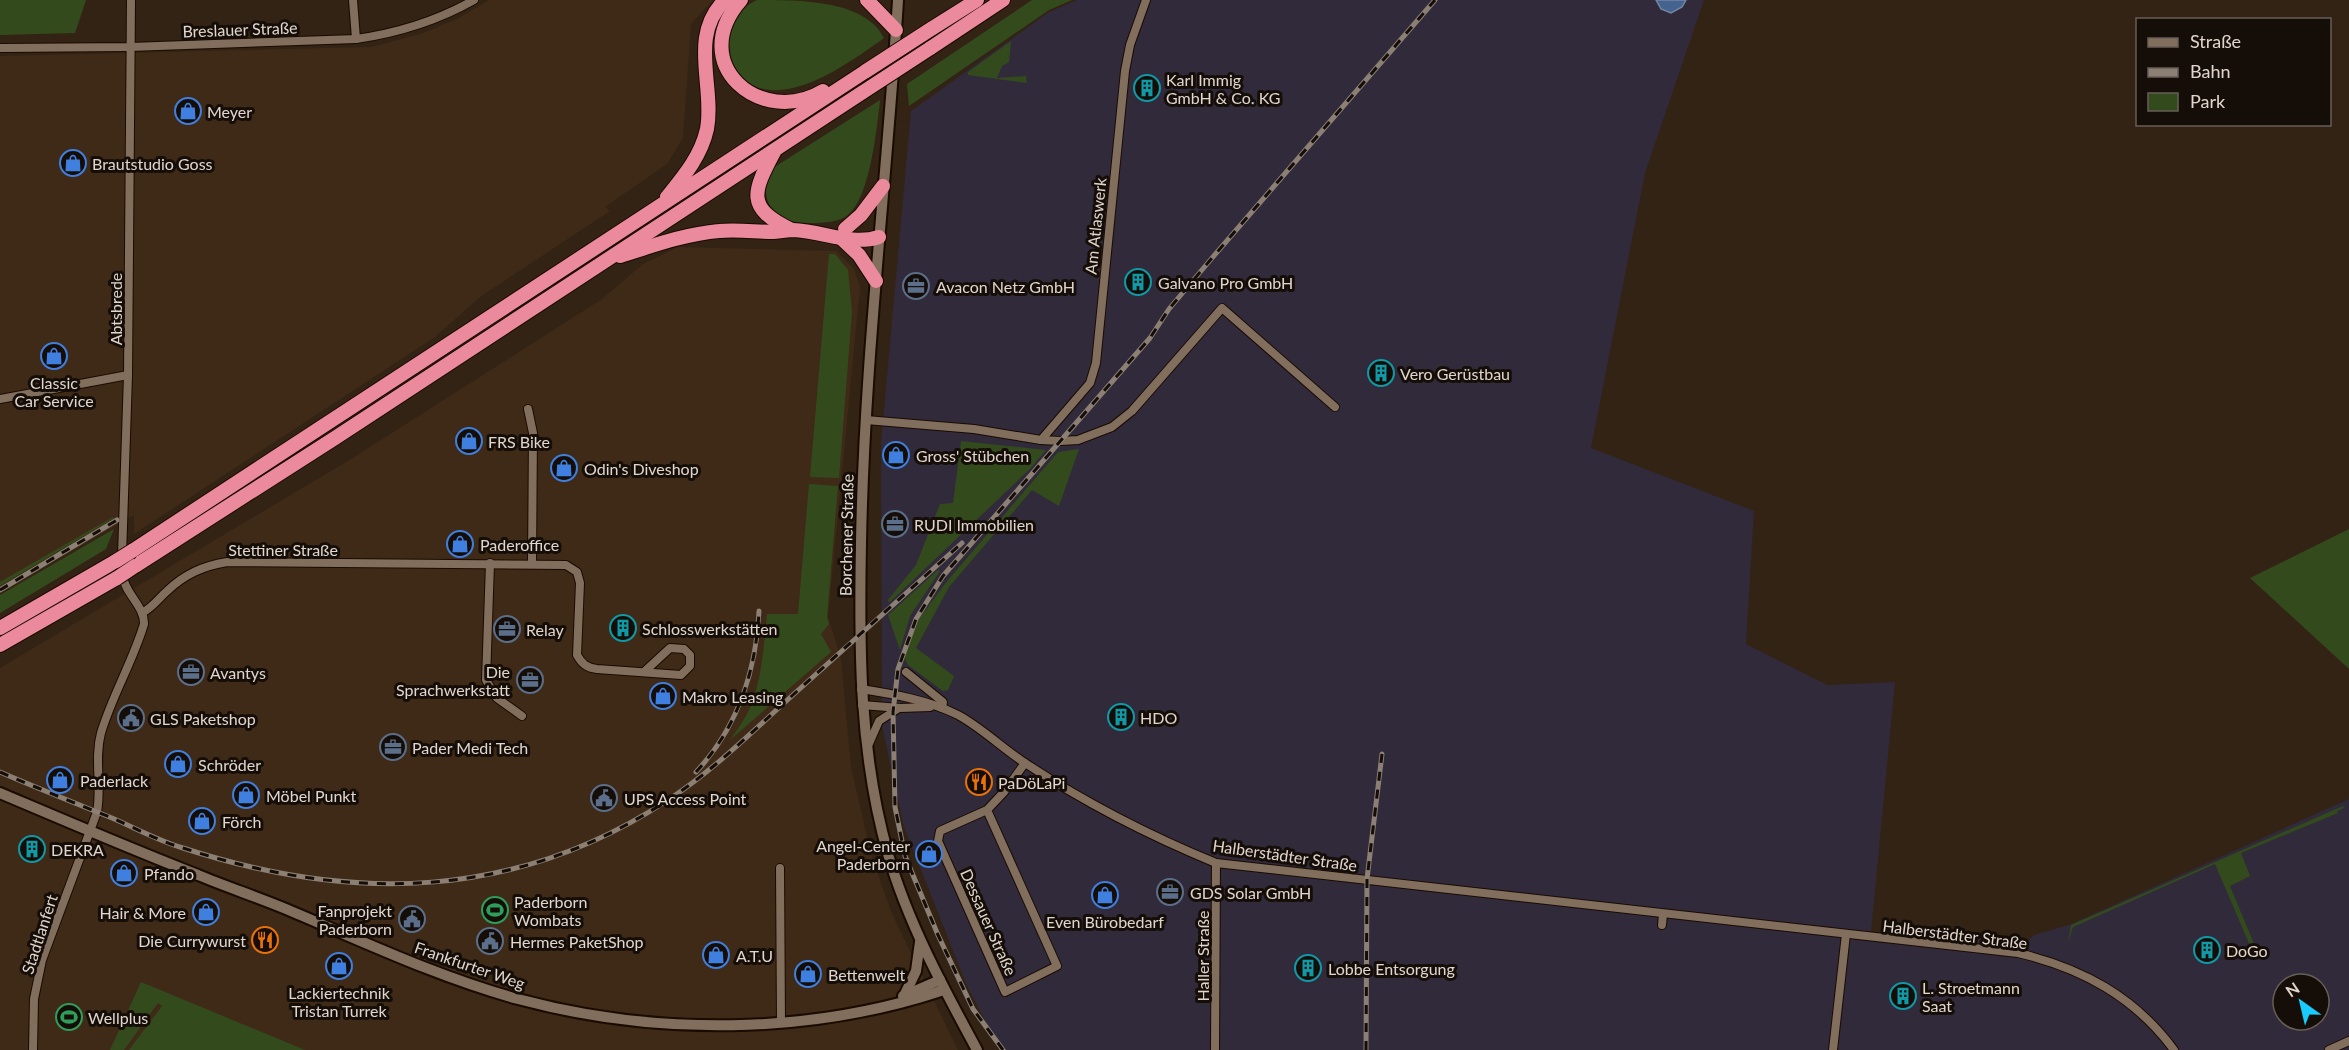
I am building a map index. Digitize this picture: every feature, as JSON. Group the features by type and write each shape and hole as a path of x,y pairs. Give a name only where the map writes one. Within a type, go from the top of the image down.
{"highway":[{"path":"661,206 698,155 707,129 708,110 704,59 706,39 711,19 725,0"},
{"path":"741,0 732,10 720,41 726,67 734,80 743,88 771,100 798,102 866,71"},
{"path":"867,0 896,30"},
{"path":"0,628 132,551 977,0"},
{"path":"0,645 135,567 1003,0"},
{"path":"775,150 757,187 757,198 767,216 792,230"},
{"path":"844,234 884,186"},
{"path":"604,261 650,247 718,231 792,230 844,234 870,231 879,237"},
{"path":"844,234 876,281"}],"main road":[{"name":"Borchener Straße","path":"898,0 866,420 860,576 862,705 867,749 888,853 920,939 977,1050"},
{"name":"Frankfurter Weg","path":"0,793 459,980 517,999 599,1016 677,1024 781,1022 844,1016 906,1002 942,985"},
{"path":"904,996 916,971 920,939"},
{"name":"Frankfurter Weg","path":"888,1006 904,996 942,985"}],"street":[{"name":"Abtsbrede","path":"131,0 128,375 122,577 128,592 142,613"},
{"path":"353,0 356,39"},
{"name":"Breslauer Straße","path":"0,48 130,47 356,39 386,35 418,26 455,11 474,0"},
{"name":"Am Atlaswerk","path":"1041,440 1090,382 1094,373 1123,82 1130,45 1146,0"},
{"path":"866,420 974,429 1041,440 1078,440 1112,427 1132,411 1222,308 1335,406"},
{"path":"0,399 128,375"},
{"path":"528,409 533,433 532,564"},
{"name":"Stettiner Straße","path":"142,613 150,609 178,581 195,571 227,562 566,565 576,572 580,583 577,655 581,663 588,668 681,675 690,666 690,655 684,649 670,648 644,672"},
{"path":"490,563 486,680 497,698 522,716"},
{"path":"92,832 99,802 97,764 101,732 142,632 144,619 142,613"},
{"name":"Halberstädter Straße","path":"906,672 943,702 938,707"},
{"name":"Halberstädter Straße","path":"861,689 893,694 938,707 965,720 1025,763 1118,817 1185,851 1216,863 2001,951 2059,964 2088,977 2134,1007 2159,1031 2174,1050"},
{"path":"862,705 900,708 938,707"},
{"path":"867,749 879,720 900,708"},
{"name":"Dessauer Straße","path":"987,810 1057,966 1005,992 938,841 940,831 987,810 1004,792 1025,763"},
{"name":"Stadtlanfert","path":"33,1050 34,999 42,960 92,832"},
{"name":"Haller Straße","path":"1215,1050 1216,863"},
{"path":"780,868 781,1022"},
{"path":"1662,925 1663,914"},
{"path":"1833,1050 1846,934"},
{"path":"2329,1050 2349,1041"}],"shaded area":[{"path":"489,0 713,0 691,24 683,138 667,164 605,207 610,211 480,297 435,337 134,534 134,515 0,593 0,56 372,47 423,33 457,19"},
{"path":"1077,0 1704,0 1645,173 1591,448 1754,511 1746,644 1827,685 1895,682 1871,932 2027,942 2034,935 2069,925 2349,799 2349,1050 1004,1050 994,1038 967,986 904,827 882,726 881,443 911,111 1049,12"},
{"path":"678,247 836,251 854,269 860,287 828,617 841,659 851,767 871,854 892,914 958,1050 0,1050 0,668 351,459 602,299 643,264"}],"green space":[{"path":"0,0 86,0 75,33 0,35"},
{"path":"757,0 812,2 847,9 875,25 884,38 831,73 800,86 771,90 754,86 742,77 733,65 729,51 729,36 734,22 743,9"},
{"path":"1032,0 1072,0 1049,10 909,106 907,84"},
{"path":"1011,41 1009,62 1002,66 997,78 1026,76 1027,83 968,75 968,72"},
{"path":"880,100 871,161 856,206 843,218 827,222 791,221 778,215 769,203 766,189 773,168"},
{"path":"829,254 835,254 848,270 852,312 839,478 810,477"},
{"path":"961,441 1046,450 1030,469 889,603 888,600 916,565 940,504 953,503"},
{"path":"1079,449 1059,506 1032,490 949,587 916,648 954,676 948,690 943,691 908,665 904,657 918,620 948,580 1058,452"},
{"path":"809,484 838,486 827,617 829,624 821,634 831,652 730,740 746,716 754,697 762,662 767,614 798,614"},
{"path":"114,518 0,586 0,582"},
{"path":"114,529 106,549 0,613 0,595"},
{"path":"2349,529 2349,669 2250,578"},
{"path":"938,570 940,571 910,616 900,650 888,615"},
{"path":"2343,806 2344,808 2337,811 2338,813 2241,853 2250,876 2230,886 2255,946 2251,948 2215,864 2073,927 2068,943 2071,925"},
{"path":"141,982 305,1050 129,1050 162,1006 158,1003 124,1050 110,1050"}],"water":[{"path":"1656,0 1686,0 1682,7 1671,13 1661,9"}],"railway":[{"path":"1003,1050 973,1009 938,935 905,856 895,807 893,712 898,669 916,619 943,576 1150,338 1169,309 1212,258 1435,0"},
{"path":"0,590 117,520"},
{"path":"0,772 165,842 246,866 309,878 371,883 432,882 492,874 552,857 610,833 668,800 733,749 962,543"},
{"path":"696,772 711,755 723,736 742,697 754,655 759,611"},
{"path":"1366,1050 1367,879 1382,754"}],"place":[{"name":"Karl Immig GmbH & Co. KG","path":"1147,88"},
{"name":"Meyer","path":"188,111"},
{"name":"Brautstudio Goss","path":"73,163"},
{"name":"Galvano Pro GmbH","path":"1138,282"},
{"name":"Avacon Netz GmbH","path":"916,286"},
{"name":"Classic Car Service","path":"54,356"},
{"name":"Vero Gerüstbau","path":"1381,373"},
{"name":"FRS Bike","path":"469,441"},
{"name":"Gross' Stübchen","path":"896,455"},
{"name":"Odin's Diveshop","path":"564,468"},
{"name":"RUDI Immobilien","path":"895,524"},
{"name":"Paderoffice","path":"460,544"},
{"name":"Schlosswerkstätten","path":"623,628"},
{"name":"Relay","path":"507,629"},
{"name":"Avantys","path":"191,672"},
{"name":"Die Sprachwerkstatt","path":"530,680"},
{"name":"Makro Leasing","path":"663,696"},
{"name":"HDO","path":"1121,717"},
{"name":"GLS Paketshop","path":"131,718"},
{"name":"Pader Medi Tech","path":"393,747"},
{"name":"Schröder","path":"178,764"},
{"name":"Paderlack","path":"60,780"},
{"name":"PaDöLaPi","path":"979,782"},
{"name":"Möbel Punkt","path":"246,795"},
{"name":"UPS Access Point","path":"604,798"},
{"name":"Förch","path":"202,821"},
{"name":"DEKRA","path":"32,849"},
{"name":"Angel-Center Paderborn","path":"929,854"},
{"name":"Pfando","path":"124,873"},
{"name":"GDS Solar GmbH","path":"1170,892"},
{"name":"Even Bürobedarf","path":"1105,895"},
{"name":"Paderborn Wombats","path":"495,910"},
{"name":"Hair & More","path":"206,912"},
{"name":"Fanprojekt Paderborn","path":"412,919"},
{"name":"Die Currywurst","path":"265,940"},
{"name":"Hermes PaketShop","path":"490,941"},
{"name":"DoGo","path":"2207,950"},
{"name":"A.T.U","path":"716,955"},
{"name":"Lackiertechnik Tristan Turrek","path":"339,966"},
{"name":"Lobbe Entsorgung","path":"1308,968"},
{"name":"Bettenwelt","path":"808,974"},
{"name":"L. Stroetmann Saat","path":"1903,996"},
{"name":"Wellplus","path":"69,1017"}]}
